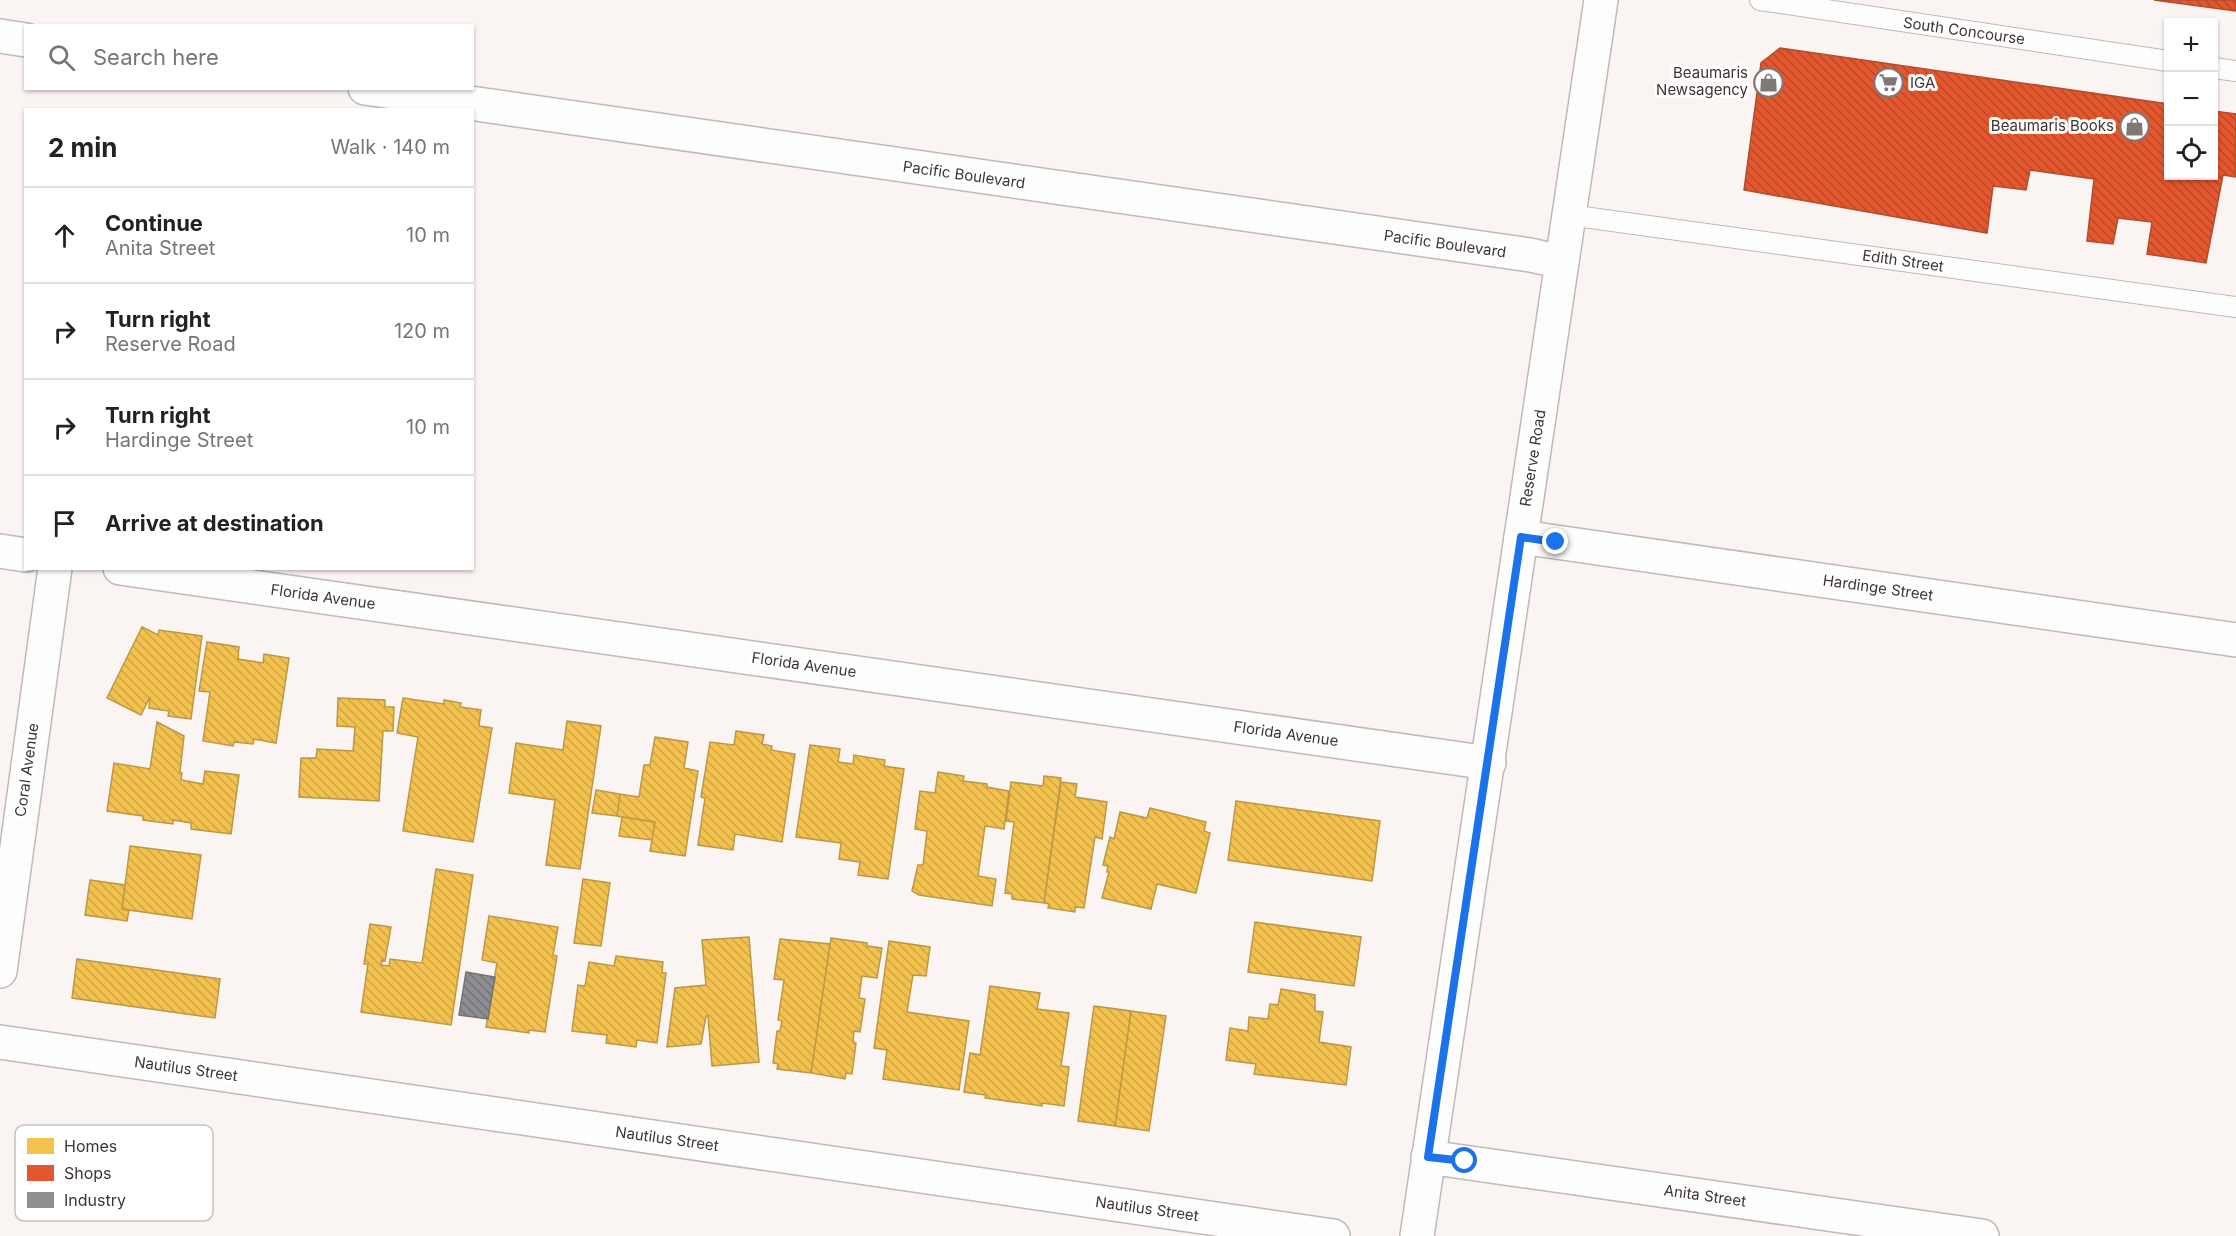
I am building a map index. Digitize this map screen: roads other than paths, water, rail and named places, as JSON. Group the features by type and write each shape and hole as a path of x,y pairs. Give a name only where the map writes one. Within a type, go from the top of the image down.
{"street":[{"name":"Reserve Road","path":"1417,1236 1601,0"},
{"path":"0,36 24,40"},
{"name":"Pacific Boulevard","path":"379,90 1530,255 1562,262"},
{"name":"Hardinge Street","path":"1521,537 2236,640"},
{"path":"0,551 24,555"},
{"name":"Coral Avenue","path":"0,971 55,570"},
{"name":"Florida Avenue","path":"134,570 1489,763"},
{"name":"Nautilus Street","path":"0,1042 1333,1236"},
{"name":"Anita Street","path":"1428,1157 1982,1236"}],"lane":[{"name":"South Concourse","path":"1760,0 2164,60"},
{"path":"2218,69 2236,71"},
{"name":"Edith Street","path":"1569,215 2236,308"}],"place":[{"name":"Beaumaris Newsagency","path":"1769,82"},
{"name":"IGA","path":"1889,83"},
{"name":"Beaumaris Books","path":"2135,126"}]}
